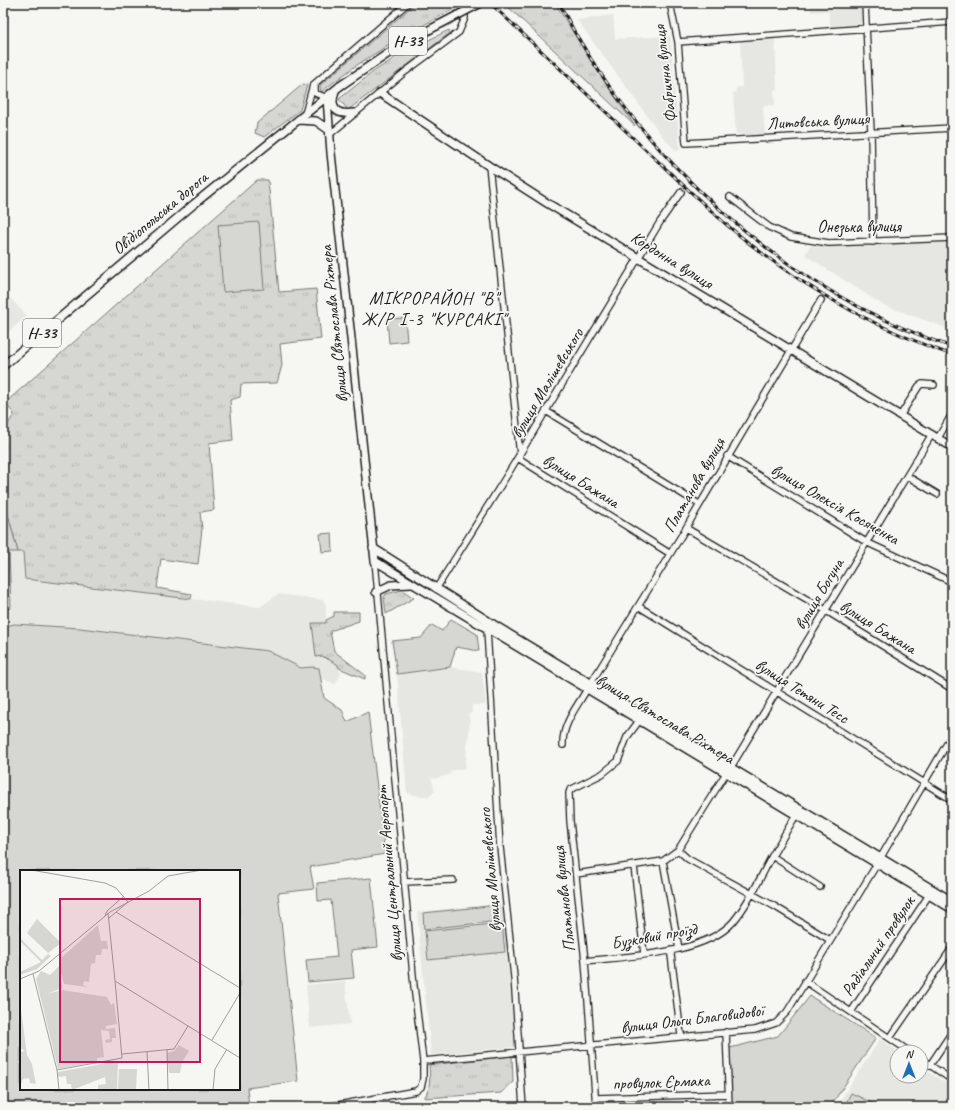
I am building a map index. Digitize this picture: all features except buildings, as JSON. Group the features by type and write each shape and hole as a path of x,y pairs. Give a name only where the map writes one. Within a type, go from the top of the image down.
{"main road":[{"name":"Н-33","path":"337,89 402,44 481,3"},
{"name":"Овідіопольська дорога","path":"3,366 194,204 337,89"},
{"path":"337,89 332,103 335,109 340,114 354,113"},
{"name":"Кордонна вулиця","path":"380,93 489,166 952,447"},
{"name":"вулиця Святослава Ріхтера","path":"326,98 375,561 488,630 589,686 639,721 728,770 796,815 952,901"},
{"path":"297,120 316,121 329,132"},
{"name":"вулиця Святослава Ріхтера","path":"373,548 589,686 879,860 952,909"},
{"path":"376,592 391,585 412,584"}],"street":[{"path":"305,114 311,89 316,82 408,3"},
{"path":"329,132 459,32 465,18 460,3"},
{"name":"Фабрична вулиця","path":"670,3 678,42 686,143"},
{"path":"865,3 871,132 873,242"},
{"path":"678,42 952,22"},
{"path":"316,82 316,93 326,98"},
{"name":"Литовська вулиця","path":"686,143 952,128"},
{"path":"489,166 519,457"},
{"name":"вулиця Малішевського","path":"436,589 519,457 639,257 681,192"},
{"name":"Онезька вулиця","path":"730,197 768,227 791,237 829,243 952,238"},
{"name":"Платанова вулиця","path":"563,744 562,736 566,726 589,686 669,553 686,528 727,456 821,300"},
{"path":"900,416 919,386 922,384 934,385"},
{"path":"546,411 699,504"},
{"name":"вулиця Богуна","path":"678,850 776,692 906,476 952,414"},
{"name":"вулиця Олексія Косяченка","path":"727,456 866,542 952,582"},
{"name":"вулиця Бажана","path":"519,457 669,553"},
{"path":"906,476 937,494"},
{"name":"вулиця Бажана","path":"686,528 825,610 952,689"},
{"name":"вулиця Центральний Аеропорт","path":"327,1107 416,1091 421,1088 423,1079 423,1061 417,1021 376,592 375,561"},
{"name":"вулиця Тетяни Тесс","path":"638,606 952,800"},
{"name":"вулиця Малішевського","path":"488,630 500,847 521,1052 523,1107"},
{"name":"Платанова вулиця","path":"596,1107 593,1045 586,961 570,821 570,790 602,774 618,761 627,737 639,721"},
{"name":"вулиця Ольги Благовидової","path":"423,1061 681,1035 755,1030 776,1023 787,1012 879,860 952,735"},
{"name":"Бузковий проїзд","path":"586,961 680,949 712,938 732,922 751,893 796,815"},
{"path":"576,874 663,861 678,850 688,860 751,893 830,940"},
{"path":"772,856 820,887"},
{"path":"663,861 680,949"},
{"path":"634,866 644,954"},
{"path":"404,882 453,880"},
{"name":"Радіальний провулок","path":"851,1012 929,895"},
{"path":"890,1038 952,948"},
{"path":"672,950 671,955 681,1035"},
{"path":"805,981 899,1044"},
{"path":"726,1032 729,1107"},
{"path":"952,1032 930,1065 952,1080"},
{"name":"провулок Єрмака","path":"596,1098 728,1094"}],"shaded area":[{"path":"811,3 864,3 865,27 831,30 828,11 811,12"},
{"path":"613,15 615,39 670,36 680,150 675,150 662,136 577,20"},
{"path":"775,36 777,90 774,90 775,105 763,106 765,137 736,134 733,93 736,92 736,88 742,87 740,38"},
{"path":"952,241 952,330 883,305 805,255 810,246"},
{"path":"7,295 27,316 3,336 3,298"},
{"path":"9,552 23,552 25,579 260,607 278,594 323,600 326,605 326,623 312,623 316,657 322,656 337,664 341,674 335,684 321,678 319,668 312,667 301,669 268,651 80,628 14,624 3,627 3,610 11,608"},
{"path":"450,667 482,672 486,705 472,705 472,713 468,714 470,721 465,768 450,771 451,774 434,779 431,777 435,791 429,796 420,796 407,793 397,674"},
{"path":"502,904 516,1047 431,1055 417,912"},
{"path":"345,981 350,1024 310,1028 306,985"},
{"path":"880,1039 889,1045 889,1084 929,1084 929,1072 952,1087 952,1107 836,1107"}],"green space":[{"path":"416,3 451,3 456,8 399,38 354,67 321,92 320,85"},
{"path":"509,3 555,3 590,60 635,126 506,5"},
{"path":"449,30 450,33 348,110 339,99 373,72 402,53"},
{"path":"303,84 307,85 300,110 264,137 255,133 257,123"},
{"path":"257,180 268,180 279,292 316,289 321,339 280,344 282,365 277,383 241,384 240,397 230,400 233,440 209,443 214,510 200,512 202,529 198,564 161,559 157,588 192,594 191,599 25,579 23,552 18,552 3,496 3,433 14,414 5,403"},
{"path":"259,222 264,289 223,292 218,225"},
{"path":"405,318 407,341 389,343 387,319"},
{"path":"3,496 18,552 9,552 11,608 3,610"},
{"path":"332,533 333,551 322,552 320,534"},
{"path":"402,590 414,598 386,614 384,597 386,594"},
{"path":"334,612 359,612 359,621 330,631 334,651 365,675 365,679 339,668 337,664 322,656 316,657 312,623 326,623 326,620 334,616"},
{"path":"451,619 477,634 479,651 456,647 450,667 397,674 392,641 421,638 432,625 442,631"},
{"path":"14,624 80,628 268,651 301,668 319,668 324,698 342,710 347,722 368,712 385,854 310,867 314,889 278,893 298,1081 247,1088 249,1107 3,1107 3,627"},
{"path":"371,878 378,947 351,950 354,978 308,982 306,960 337,957 331,900 318,901 317,883"},
{"path":"498,905 500,921 424,929 423,913"},
{"path":"502,923 505,952 428,960 425,931"},
{"path":"810,996 876,1038 830,1107 732,1107 726,1049 778,1036"},
{"path":"512,1056 513,1082 501,1093 424,1098 429,1086 429,1065"},
{"path":"851,1093 881,1107 844,1107"}],"railway":[{"path":"490,3 691,193 728,226 779,266 834,301 863,317 922,344 952,355"},
{"path":"559,3 592,60 630,114 674,165 723,212 776,254 832,291 891,322 952,347"}],"district":[{"name":"МІКРОРАЙОН \"В\" Ж/Р I-3 \"КУРСАКІ\"","path":"434,308"}]}
